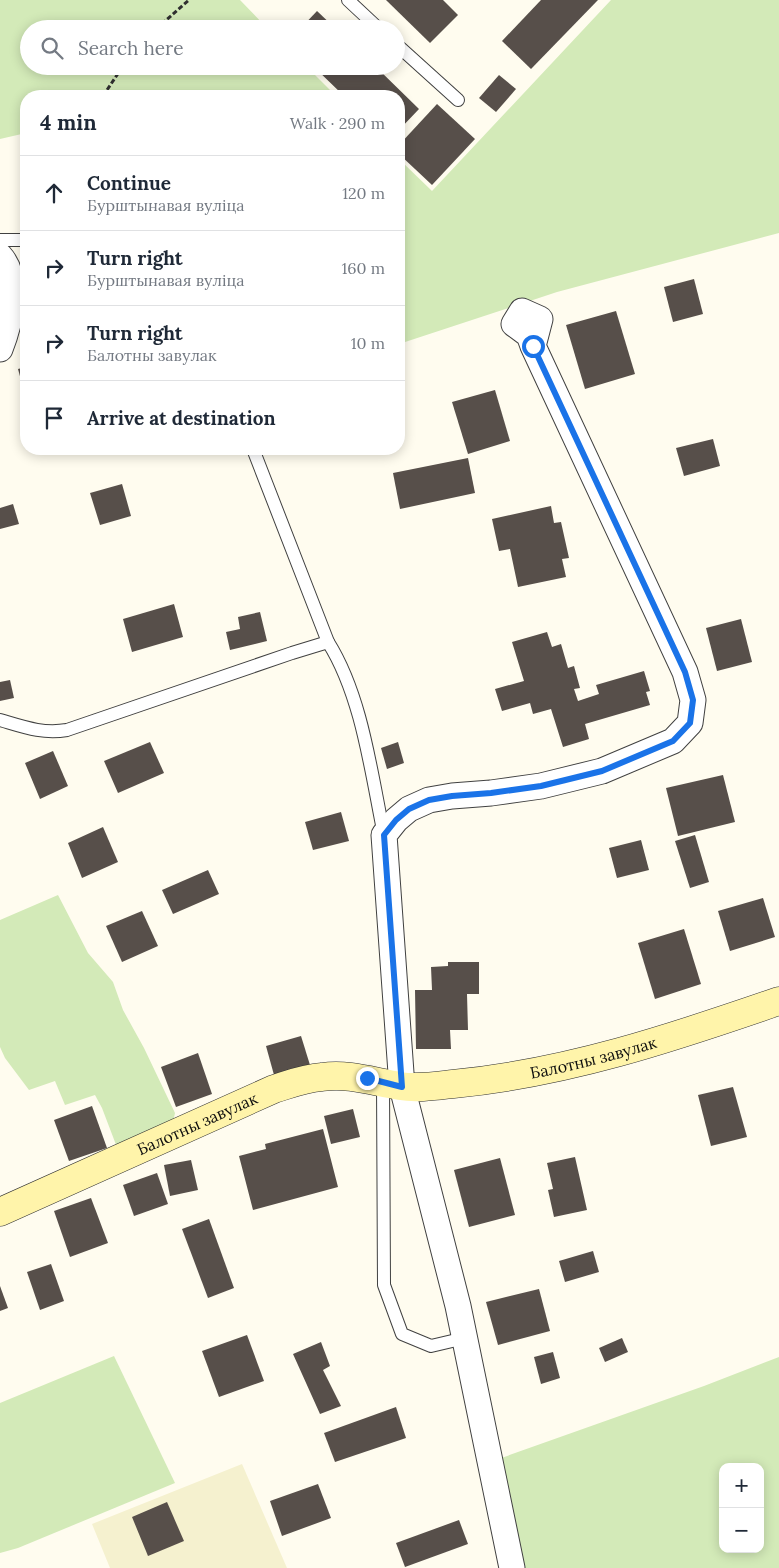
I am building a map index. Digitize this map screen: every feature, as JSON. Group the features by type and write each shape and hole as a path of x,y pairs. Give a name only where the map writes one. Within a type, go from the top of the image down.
{"main road":[{"name":"Балотны завулак","path":"0,1212 274,1089 293,1083 323,1076 345,1076 393,1085 456,1084 557,1068 645,1046 779,1001"}],"street":[{"path":"0,256 10,276 12,305 8,329 0,349"},
{"path":"512,1568 458,1306 393,1085 384,835 396,820 409,809 429,800 541,786 602,771 673,741 690,723 693,700 685,672 533,346"}],"lane":[{"path":"348,0 369,20"},
{"path":"405,52 458,100"},
{"path":"0,240 20,240"},
{"path":"255,455 328,642 338,658 359,716 384,835"},
{"path":"0,720 37,731 67,730 328,642"},
{"path":"393,1085 384,1284 402,1334 431,1346 465,1338"}],"path":[{"path":"166,20 189,0"},
{"path":"106,90 117,75"}],"shaded area":[{"path":"242,1464 287,1568 110,1568 92,1524"}],"green space":[{"path":"0,0 240,0 259,20 20,20 20,75 315,75 330,90 20,90 20,134 0,139"},
{"path":"611,0 779,0 779,233 557,292 405,342 405,165 432,191"},
{"path":"58,895 88,953 113,982 123,1010 144,1048 175,1113 172,1127 118,1150 95,1095 65,1105 55,1081 29,1090 5,1058 0,1047 0,920"},
{"path":"114,1356 175,1483 18,1548 0,1553 0,1403"},
{"path":"779,1357 779,1568 512,1568 490,1462 704,1386"}],"building":[{"path":"386,0 443,0 458,15 430,43"},
{"path":"541,0 598,0 531,69 502,41"},
{"path":"317,11 326,20 308,20"},
{"path":"322,75 384,75 400,90 338,90"},
{"path":"499,75 516,89 496,112 479,98"},
{"path":"405,95 419,109 405,124"},
{"path":"437,104 475,139 432,185 405,160 405,139"},
{"path":"694,279 703,314 673,322 664,287"},
{"path":"616,311 635,374 585,389 566,325"},
{"path":"495,390 510,441 468,454 452,402"},
{"path":"713,439 720,466 684,476 676,448"},
{"path":"468,458 475,493 400,509 393,473"},
{"path":"122,484 131,516 100,525 90,493"},
{"path":"13,504 19,524 0,529 0,508"},
{"path":"551,506 554,523 561,522 569,558 562,559 566,577 518,587 510,549 499,551 492,519"},
{"path":"174,604 183,637 132,652 123,619"},
{"path":"260,612 267,641 230,650 226,632 240,629 238,617"},
{"path":"741,619 752,662 717,671 706,628"},
{"path":"547,632 552,647 561,644 568,668 574,666 580,688 574,689 578,701 599,694 596,685 644,671 650,691 646,692 650,705 585,724 589,739 563,747 551,709 533,714 530,703 502,711 495,689 524,681 512,642"},
{"path":"10,680 14,698 0,701 0,682"},
{"path":"150,742 164,773 118,793 104,761"},
{"path":"398,742 404,763 387,769 381,748"},
{"path":"53,751 68,786 40,799 25,763"},
{"path":"723,775 735,822 678,836 666,788"},
{"path":"341,812 349,841 313,850 305,822"},
{"path":"103,827 118,862 82,878 68,843"},
{"path":"695,835 709,882 690,888 675,841"},
{"path":"641,840 649,870 617,878 609,848"},
{"path":"208,870 219,894 173,914 162,890"},
{"path":"763,898 775,937 730,951 718,911"},
{"path":"142,911 158,946 122,962 106,926"},
{"path":"684,929 701,984 655,999 638,943"},
{"path":"448,962 479,962 479,994 467,994 468,1030 450,1030 451,1049 416,1049 415,990 432,990 431,967 448,966"},
{"path":"301,1036 310,1065 274,1075 266,1046"},
{"path":"198,1053 212,1094 176,1107 161,1067"},
{"path":"733,1087 747,1137 711,1146 698,1095"},
{"path":"92,1106 107,1148 69,1161 54,1120"},
{"path":"353,1109 360,1137 331,1144 324,1116"},
{"path":"323,1129 338,1187 253,1210 239,1156 266,1149 265,1144"},
{"path":"575,1157 587,1210 554,1217 548,1190 553,1189 547,1163"},
{"path":"500,1158 515,1215 469,1227 454,1170"},
{"path":"191,1160 198,1190 170,1196 164,1165"},
{"path":"157,1173 168,1204 134,1216 123,1185"},
{"path":"91,1198 108,1243 70,1257 54,1211"},
{"path":"209,1219 234,1288 208,1298 182,1229"},
{"path":"593,1251 599,1272 565,1282 559,1261"},
{"path":"51,1264 64,1301 40,1310 27,1272"},
{"path":"0,1286 8,1308 0,1311"},
{"path":"539,1289 550,1331 498,1345 486,1302"},
{"path":"247,1335 264,1381 219,1397 202,1351"},
{"path":"622,1338 628,1352 605,1362 599,1348"},
{"path":"321,1342 330,1366 323,1370 341,1406 320,1414 293,1354"},
{"path":"553,1352 560,1378 541,1384 534,1357"},
{"path":"396,1407 406,1438 335,1462 324,1433"},
{"path":"318,1484 331,1518 282,1536 270,1501"},
{"path":"167,1502 184,1541 148,1556 132,1517"},
{"path":"459,1520 468,1544 405,1567 396,1543"}],"route":[{"path":"367,1078 402,1087 384,835 396,820 409,809 429,800 541,786 602,771 673,741 690,723 693,700 685,672 533,346"}]}
